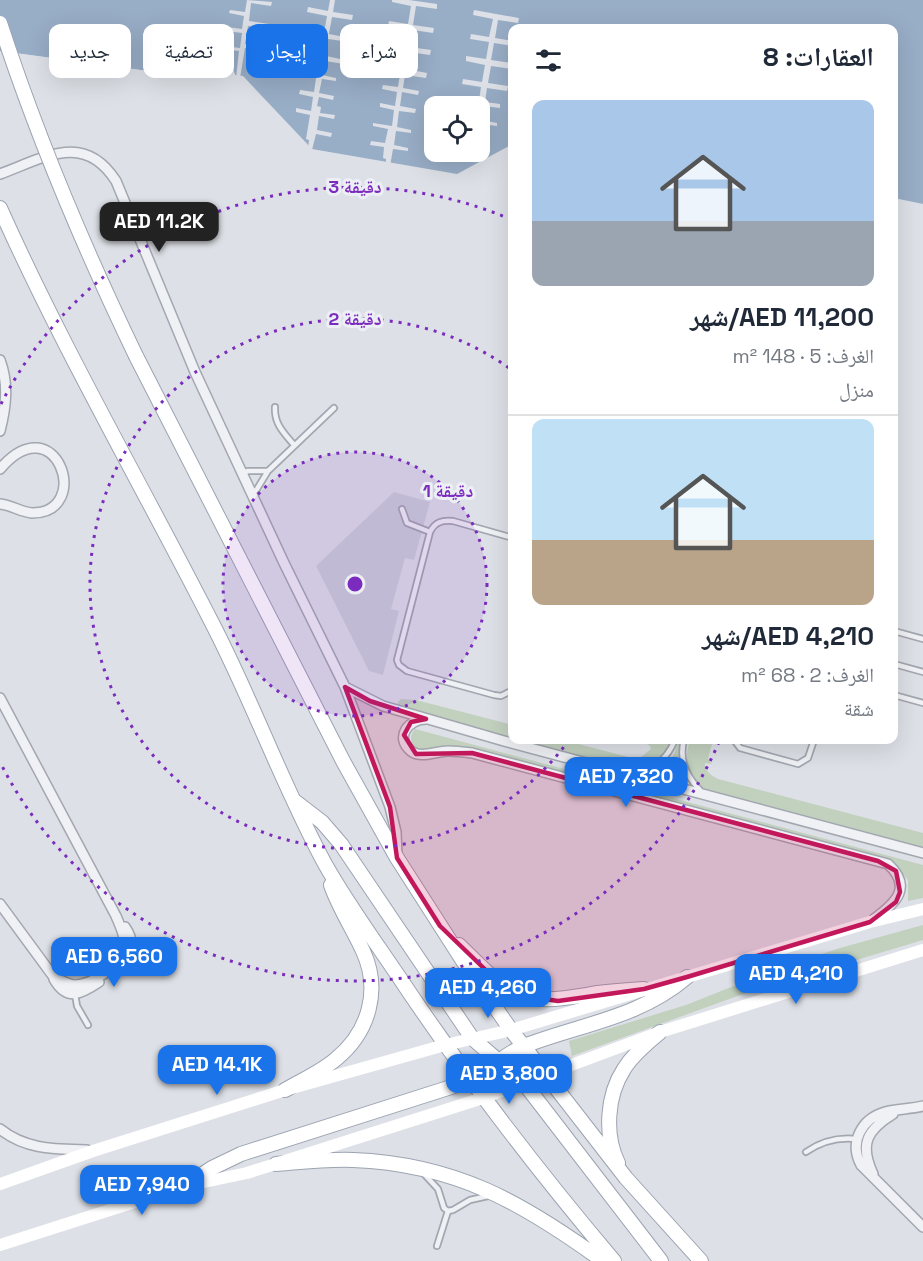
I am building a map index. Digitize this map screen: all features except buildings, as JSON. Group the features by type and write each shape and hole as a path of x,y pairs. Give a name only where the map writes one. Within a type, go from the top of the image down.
{"main road":[{"path":"0,23 66,202 99,280 343,761 396,858 523,1046 626,1178 701,1261"},
{"path":"0,208 34,281 211,621 267,739 292,799 326,865 470,1081 614,1261"},
{"path":"292,799 322,822 341,844 472,1038 524,1083 661,1261"},
{"path":"285,1090 335,1061 348,1049 366,1020 371,1003 370,968 338,903 326,865"},
{"path":"0,1184 93,1150 285,1090 445,1045 511,1030 644,988 870,922 923,909"},
{"path":"440,926 495,979 524,996 541,1000 558,1000 644,988"},
{"path":"3,1246 185,1186 236,1176 483,1098 660,1032 923,950"},
{"path":"185,1186 212,1168 241,1154 470,1081 523,1046 641,1007 665,994 687,977"},
{"path":"626,1178 615,1158 610,1135 610,1112 614,1090 624,1069 639,1051 660,1032"},
{"path":"276,1164 352,1160 382,1162 457,1178 504,1197 540,1217 603,1261"}],"street":[{"path":"0,174 69,151 84,153 97,159 116,181 195,372 284,564 345,687 390,807 396,832 396,858"},
{"path":"0,360 6,390 5,412 0,430"},
{"path":"0,469 14,454 26,448 40,449 52,454 61,465 65,478 60,497 56,503 45,510 31,513 0,504"},
{"path":"345,687 370,701 508,740"},
{"path":"0,698 116,916 129,934 131,951 122,966 102,977 77,985 60,981 48,969"},
{"path":"426,718 411,722 404,735 409,750 416,754 448,751 472,753 888,864 896,871 900,881 900,892 896,902 870,922"},
{"path":"522,744 706,796 923,853"},
{"path":"0,904 62,990 75,994 87,990 102,977"},
{"path":"923,1106 886,1112 873,1118 856,1138 855,1149 858,1160 865,1169 923,1227"},
{"path":"874,1176 867,1156 867,1138 878,1124 899,1111"},
{"path":"0,1129 17,1140 35,1147 93,1150"}],"lane":[{"path":"275,407 278,426 294,445"},
{"path":"252,494 268,471 334,408"},
{"path":"242,473 268,471"},
{"path":"402,509 407,523 430,532"},
{"path":"508,537 446,520 436,524 430,532 398,655 399,665 407,671 494,695 501,696 508,692"},
{"path":"898,632 923,639"},
{"path":"898,665 923,672"},
{"path":"898,696 923,703"},
{"path":"633,776 644,773 663,759 672,744"},
{"path":"683,744 682,753 687,773 706,796"},
{"path":"737,744 740,748 798,764 808,758 813,744"},
{"path":"75,994 77,1006 88,1025"},
{"path":"806,1152 835,1139 856,1138"},
{"path":"412,1167 433,1182 444,1208 448,1211"},
{"path":"448,1211 478,1198 504,1197"},
{"path":"437,1246 448,1211"}],"highlighted area":[{"path":"345,687 370,701 426,719 411,722 404,735 416,754 472,753 878,861 896,871 900,892 896,902 870,922 644,989 558,1001 524,996 495,979 440,926 397,858 390,807"}],"shaded area":[{"path":"394,492 430,502 414,560 405,558 391,609 399,611 383,675 369,671 316,566"}],"green space":[{"path":"401,699 416,700 508,724 508,737 504,738 397,710"},
{"path":"415,729 923,865 923,898 908,901 908,880 895,864 472,751 417,751 411,740"},
{"path":"525,744 578,744 640,758 651,749 647,744 669,744 658,760 637,772 524,746"},
{"path":"677,744 681,744 679,766 689,790 650,778 661,771"},
{"path":"689,744 712,744 708,759 712,764 705,763 705,766 709,773 718,779 923,833 923,851 702,790 688,767"},
{"path":"923,925 923,940 743,994 572,1056 569,1041 686,1005 779,968 840,948"}],"water":[{"path":"0,0 923,0 923,204 898,199 898,24 508,24 508,147 490,156 490,96 424,96 424,162 479,162 457,174 312,149 243,76 235,75 234,24 143,24 143,70 131,69 131,24 49,24 49,58 0,51"}],"pier":[{"path":"247,0 272,2 271,6 251,3 249,21 269,24 246,24 246,48 240,78 236,78 239,51 234,50 234,47 240,48 242,33 234,32 234,28 242,29 244,16 229,13 230,10 245,12"},
{"path":"330,0 335,0 333,12 353,15 352,20 332,17 329,34 340,36 340,41 328,39 327,16 307,12 308,7 328,11"},
{"path":"392,0 409,0 437,4 437,9 416,6 413,24 408,24 411,6 392,2"},
{"path":"474,10 519,18 518,23 498,20 495,38 508,40 508,45 494,43 491,60 508,62 508,69 491,66 488,83 508,86 507,91 487,88 486,96 480,96 481,87 462,84 463,79 482,82 485,65 466,61 466,56 486,59 489,42 470,39 471,34 489,37 493,19 473,15"},
{"path":"389,21 408,24 388,24"},
{"path":"418,26 434,28 433,33 418,31"},
{"path":"418,48 431,50 430,55 418,53"},
{"path":"0,51 49,58 49,61 0,54"},
{"path":"328,56 340,59 340,63 328,61"},
{"path":"131,69 143,70 143,73 131,72"},
{"path":"418,71 427,73 426,78 418,77"},
{"path":"316,78 336,78 336,81 322,79 319,93 334,96 333,100 319,97 317,106 321,107 320,113 335,115 334,119 319,116 317,130 332,133 331,137 316,134 312,150 308,149 309,140 306,139 310,115 296,112 296,108 311,111 313,97 299,94 300,90 314,92"},
{"path":"399,78 405,78 403,88 419,91 418,95 402,92 400,106 416,109 415,113 399,111 397,127 411,130 411,133 396,131 394,145 408,148 408,151 393,149 390,166 386,165 386,159 383,158 384,147 370,145 371,141 385,143 388,129 373,126 373,123 392,126 394,110 380,107 380,103 395,106 397,92 382,89 383,85 398,87"},
{"path":"490,103 500,104 500,108 490,107"},
{"path":"490,122 497,123 497,126 490,125"}]}
